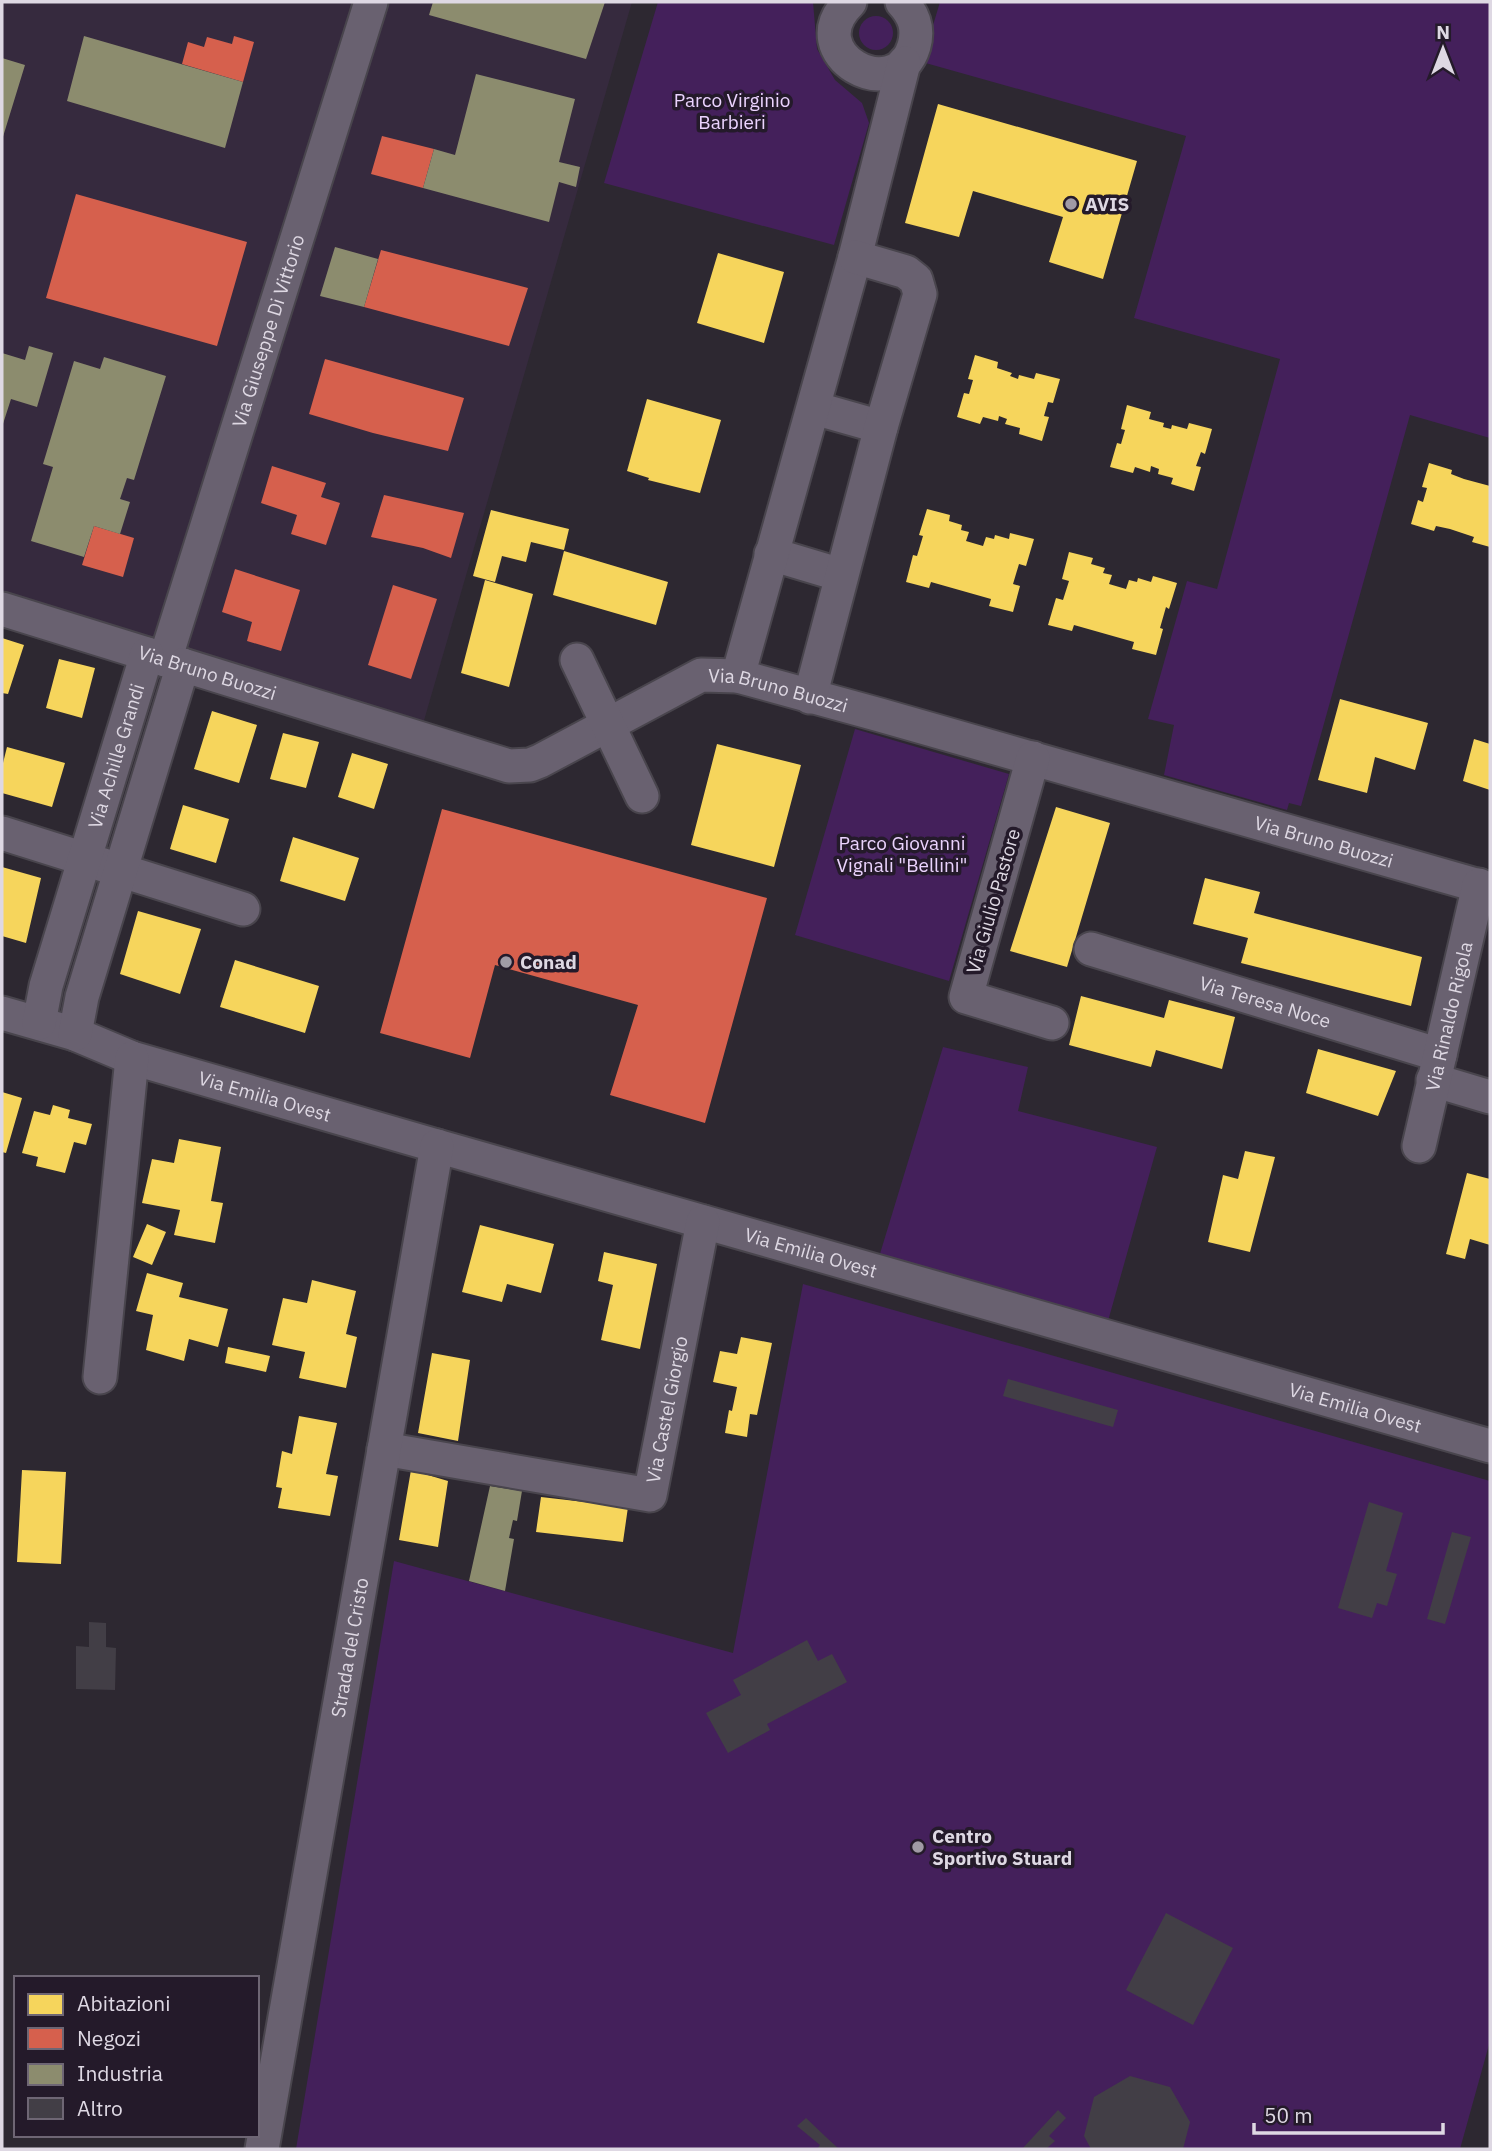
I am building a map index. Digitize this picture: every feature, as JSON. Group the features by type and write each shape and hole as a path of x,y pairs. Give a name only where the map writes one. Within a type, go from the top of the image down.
{"street":[{"name":"Via Giuseppe Di Vittorio","path":"165,660 371,2"},
{"path":"849,2 835,25 838,50 846,61 868,74 881,74 904,63"},
{"path":"738,676 855,257 904,63 916,38 910,11 902,2"},
{"path":"868,74 879,91 890,120"},
{"path":"810,697 881,427 920,294 916,280 906,272 855,257"},
{"path":"814,408 881,427"},
{"path":"771,554 841,575"},
{"name":"Via Bruno Buozzi","path":"2,609 509,766 530,765 701,675 738,676 1485,887"},
{"name":"Via Achille Grandi","path":"39,1023 46,986 85,859 165,660"},
{"name":"Via Achille Grandi","path":"75,1034 82,997 121,871 165,660"},
{"path":"578,660 642,796"},
{"name":"Via Giulio Pastore","path":"1033,758 966,997 1052,1023"},
{"path":"2,833 243,909"},
{"name":"Via Rinaldo Rigola","path":"1419,1146 1485,887"},
{"name":"Via Teresa Noce","path":"1091,949 1437,1067 1490,1097"},
{"name":"Via Emilia Ovest","path":"2,1013 75,1034 132,1058 1490,1446"},
{"path":"100,1377 132,1058"},
{"name":"Strada del Cristo","path":"262,2149 436,1146"},
{"name":"Via Castel Giorgio","path":"384,1449 650,1495 704,1222"}],"shaded area":[{"path":"2,2 632,2 423,724 2,596"}],"green space":[{"name":"Parco Virginio Barbieri","path":"658,2 813,2 817,49 835,80 862,103 869,123 834,245 604,183"},
{"path":"940,2 1490,2 1490,438 1410,415 1301,806 1289,803 1287,810 1164,775 1174,725 1148,719 1187,581 1217,589 1280,359 1134,318 1186,136 922,62"},
{"path":"876,16 888,21 893,33 888,45 876,50 864,45 859,33 864,21"},
{"name":"Parco Giovanni Vignali \"Bellini\"","path":"855,729 1009,774 949,981 795,935"},
{"path":"943,1047 1028,1067 1018,1111 1157,1147 1108,1321 879,1257"},
{"name":"Centro Sportivo Stuard","path":"803,1284 1490,1481 1490,2041 1460,2149 296,2149 394,1561 733,1653"}],"building: Abitazioni":[{"name":"AVIS","path":"938,104 1137,161 1103,279 1049,262 1063,217 973,191 959,237 905,223"},
{"path":"718,253 784,272 764,343 697,323"},
{"path":"975,355 998,362 997,368 1012,373 1010,376 1018,379 1019,375 1034,379 1036,373 1060,379 1053,403 1048,402 1044,416 1049,417 1042,441 1019,434 1020,428 1005,424 1007,419 999,416 998,421 983,417 980,424 957,417 964,393 969,394 973,380 968,379"},
{"path":"647,399 721,420 700,493 648,480 649,478 627,471"},
{"path":"1127,405 1151,412 1149,419 1164,423 1163,427 1171,429 1172,425 1187,429 1189,423 1212,429 1205,454 1201,452 1196,466 1201,467 1194,491 1171,484 1173,478 1158,474 1159,469 1151,466 1150,472 1135,467 1133,473 1110,467 1117,443 1121,444 1125,430 1121,429"},
{"path":"1429,463 1452,470 1451,474 1464,479 1490,486 1490,547 1472,542 1474,537 1450,529 1436,526 1434,531 1411,524 1418,500 1423,502 1427,488 1422,487"},
{"path":"927,509 950,515 949,521 962,525 961,530 969,532 966,541 983,546 986,537 994,539 995,535 1009,539 1010,533 1034,539 1026,566 1019,564 1013,584 1020,586 1013,612 989,606 991,599 931,582 929,588 906,582 913,555 917,556 923,536 919,535"},
{"path":"491,510 569,529 564,550 531,542 526,562 502,556 495,582 473,576"},
{"path":"564,551 668,582 656,625 553,595"},
{"path":"1069,552 1093,558 1091,564 1105,568 1103,573 1112,575 1109,584 1126,589 1129,580 1137,582 1138,578 1151,582 1153,576 1177,583 1169,609 1166,607 1156,655 1132,649 1134,642 1074,625 1072,631 1048,625 1056,598 1063,600 1069,581 1062,579"},
{"path":"485,580 533,594 509,687 461,673"},
{"path":"2,638 24,645 8,694 2,693"},
{"path":"59,659 95,668 82,718 46,708"},
{"path":"1340,699 1428,723 1415,770 1375,757 1367,793 1318,780"},
{"path":"212,711 257,725 239,783 194,769"},
{"path":"283,733 319,742 306,788 270,779"},
{"path":"1474,739 1490,744 1490,790 1463,781"},
{"path":"717,744 801,765 774,867 691,845"},
{"path":"7,747 65,763 52,807 2,793 2,767"},
{"path":"352,753 388,764 374,809 338,797"},
{"path":"183,805 229,819 216,863 170,849"},
{"path":"1056,807 1110,823 1067,967 1010,951"},
{"path":"293,837 359,858 345,901 280,881"},
{"path":"2,867 41,878 26,943 2,936"},
{"path":"1205,878 1260,892 1254,913 1422,957 1411,1006 1241,963 1248,938 1193,924"},
{"path":"138,911 201,929 180,994 120,974"},
{"path":"235,960 319,986 305,1033 220,1007"},
{"path":"1081,996 1164,1018 1169,1000 1235,1017 1222,1069 1156,1050 1151,1067 1069,1045"},
{"path":"1318,1049 1396,1071 1378,1116 1306,1093"},
{"path":"2,1092 22,1098 6,1153 2,1152"},
{"path":"53,1105 70,1110 68,1118 92,1124 86,1145 74,1142 65,1173 36,1166 38,1157 22,1153 34,1111 50,1115"},
{"path":"179,1139 221,1147 211,1201 223,1203 215,1243 174,1235 180,1210 142,1203 152,1159 174,1163"},
{"path":"1245,1151 1275,1157 1250,1252 1208,1242 1223,1175 1238,1179"},
{"path":"1467,1173 1490,1179 1490,1245 1470,1239 1465,1259 1446,1254"},
{"path":"147,1224 166,1232 152,1265 133,1257"},
{"path":"480,1225 554,1244 541,1293 507,1284 502,1302 462,1292"},
{"path":"604,1252 657,1264 640,1349 601,1340 613,1285 598,1281"},
{"path":"147,1273 183,1283 179,1297 228,1309 218,1347 189,1339 184,1361 146,1350 153,1315 136,1311"},
{"path":"312,1280 356,1291 346,1334 357,1337 346,1388 299,1378 305,1352 272,1345 283,1298 307,1303"},
{"path":"741,1337 772,1343 757,1415 750,1414 747,1437 725,1433 737,1387 713,1382 720,1351 737,1354"},
{"path":"228,1347 270,1356 266,1372 225,1363"},
{"path":"432,1353 470,1360 458,1441 418,1433"},
{"path":"299,1416 337,1423 326,1474 338,1476 330,1516 278,1508 282,1488 276,1487 282,1451 292,1454"},
{"path":"22,1470 66,1472 61,1564 17,1562"},
{"path":"411,1470 448,1481 438,1547 399,1540"},
{"path":"541,1497 628,1507 623,1542 536,1532"}],"building: Negozi":[{"path":"234,36 254,42 243,82 182,64 188,42 204,47 207,37 232,44"},
{"path":"382,136 434,149 423,188 371,174"},
{"path":"76,194 247,242 217,346 46,298"},
{"path":"381,250 528,288 509,346 364,307"},
{"path":"325,359 464,398 448,451 309,414"},
{"path":"272,466 326,483 321,497 340,503 326,545 291,534 297,515 261,503"},
{"path":"384,495 464,513 451,558 423,548 371,537"},
{"path":"94,526 134,538 123,577 82,565"},
{"path":"235,569 300,590 281,651 247,641 252,622 222,612"},
{"path":"393,585 437,599 411,679 368,665"},
{"path":"442,809 767,898 705,1123 610,1095 638,1005 495,965 470,1058 380,1033"}],"building: Industria":[{"path":"433,2 605,2 586,59 429,15"},
{"path":"84,36 243,82 225,148 67,101"},
{"path":"2,58 25,65 2,140"},
{"path":"476,74 575,99 559,162 580,167 576,187 559,182 549,222 423,188 434,149 455,155"},
{"path":"335,247 378,259 364,307 320,296"},
{"path":"29,346 53,353 37,407 11,399 2,427 2,353 25,360"},
{"path":"104,357 166,376 134,480 127,478 120,499 130,502 120,534 94,526 84,557 31,541 53,467 43,464 74,361 100,369"},
{"path":"490,1486 522,1491 517,1521 513,1520 509,1538 514,1539 505,1591 469,1581"}],"building: Altro":[{"path":"1008,1379 1118,1410 1113,1427 1003,1396"},
{"path":"1369,1502 1403,1513 1386,1571 1397,1574 1387,1606 1377,1603 1372,1618 1338,1608"},
{"path":"1452,1532 1471,1537 1445,1624 1427,1619"},
{"path":"89,1622 106,1623 106,1647 116,1648 115,1690 76,1689 76,1646 89,1647"},
{"path":"807,1640 818,1661 832,1654 847,1682 767,1724 770,1730 728,1753 706,1713 741,1695 733,1680"},
{"path":"1166,1913 1233,1948 1193,2025 1126,1990"},
{"path":"1130,2076 1170,2087 1190,2122 1183,2149 1091,2149 1084,2136 1094,2097"},
{"path":"1058,2110 1066,2118 1049,2136 1055,2141 1046,2149 1022,2149"},
{"path":"806,2118 839,2149 817,2149 820,2145 797,2126"}],"place":[{"name":"AVIS","path":"1071,204"},
{"name":"Conad","path":"506,962"},
{"name":"Centro Sportivo Stuard","path":"918,1847"}]}
